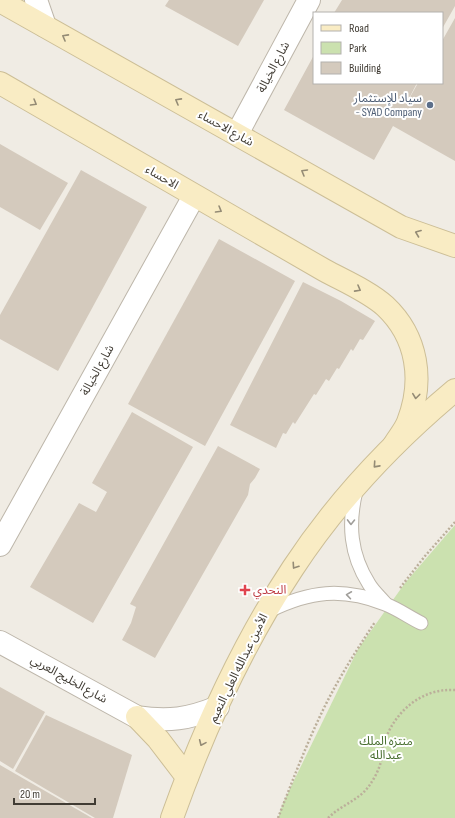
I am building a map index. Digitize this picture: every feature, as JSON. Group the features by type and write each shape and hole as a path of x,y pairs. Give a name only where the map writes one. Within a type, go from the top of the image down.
{"main road":[{"name":"شارع الاحساء","path":"0,0 401,227 455,246"},
{"name":"الاحساء","path":"0,84 363,291 384,306 401,326 412,349 417,374 416,399 408,424 394,445"},
{"name":"الأمين عبدالله العلي النعيم","path":"172,818 187,777 240,659 265,613 293,568 324,525 358,484 394,445 433,408 455,390"},
{"path":"137,717 158,739 187,777"}],"street":[{"path":"36,0 45,26"},
{"name":"شارع الخيالة","path":"237,134 309,0"},
{"name":"شارع الخيالة","path":"0,545 194,196"},
{"name":"شارع الخليج العربي","path":"0,642 137,717"},
{"path":"137,717 153,720 170,720 186,718 218,707"}],"lane":[{"path":"358,484 352,510 351,536 357,562 369,585 386,605"},
{"path":"265,613 288,602 312,595 338,593 363,597 386,605 421,623"}],"path":[{"path":"278,818 323,709 352,656 386,605 425,556 455,522"},
{"path":"328,818 361,796 369,786 376,776 381,762 387,734 403,711 413,701 426,694 455,690"}],"green space":[{"name":"منتزه الملك عبدالله","path":"455,525 455,818 278,818 283,803 358,649 405,583"}],"building":[{"path":"169,0 264,0 238,46 165,6"},
{"path":"342,0 455,0 455,6 443,27 443,12 335,12"},
{"path":"455,18 455,161 393,126 374,160 284,110 313,57 313,84 416,84 405,106 417,84 443,84 443,39"},
{"path":"0,144 68,183 40,230 0,207"},
{"path":"81,170 147,207 58,371 0,339 0,315"},
{"path":"219,239 295,281 205,446 128,404"},
{"path":"303,282 341,301 375,321 363,340 360,339 353,351 351,349 339,369 337,368 329,381 326,379 316,395 314,394 295,424 293,422 286,434 283,433 276,448 230,425"},
{"path":"132,412 193,447 93,623 30,587 79,503 96,512 107,492 92,483"},
{"path":"218,446 260,469 250,484 248,495 155,658 122,640 131,623 136,607 130,604"},
{"path":"0,687 45,712 13,769 0,761"},
{"path":"46,715 132,755 113,818 95,818 15,771"},
{"path":"0,765 92,818 0,818"}],"place":[{"name":"سياد للإستثمار - SYAD Company","path":"430,105"},
{"name":"النحدي","path":"245,590"}]}
